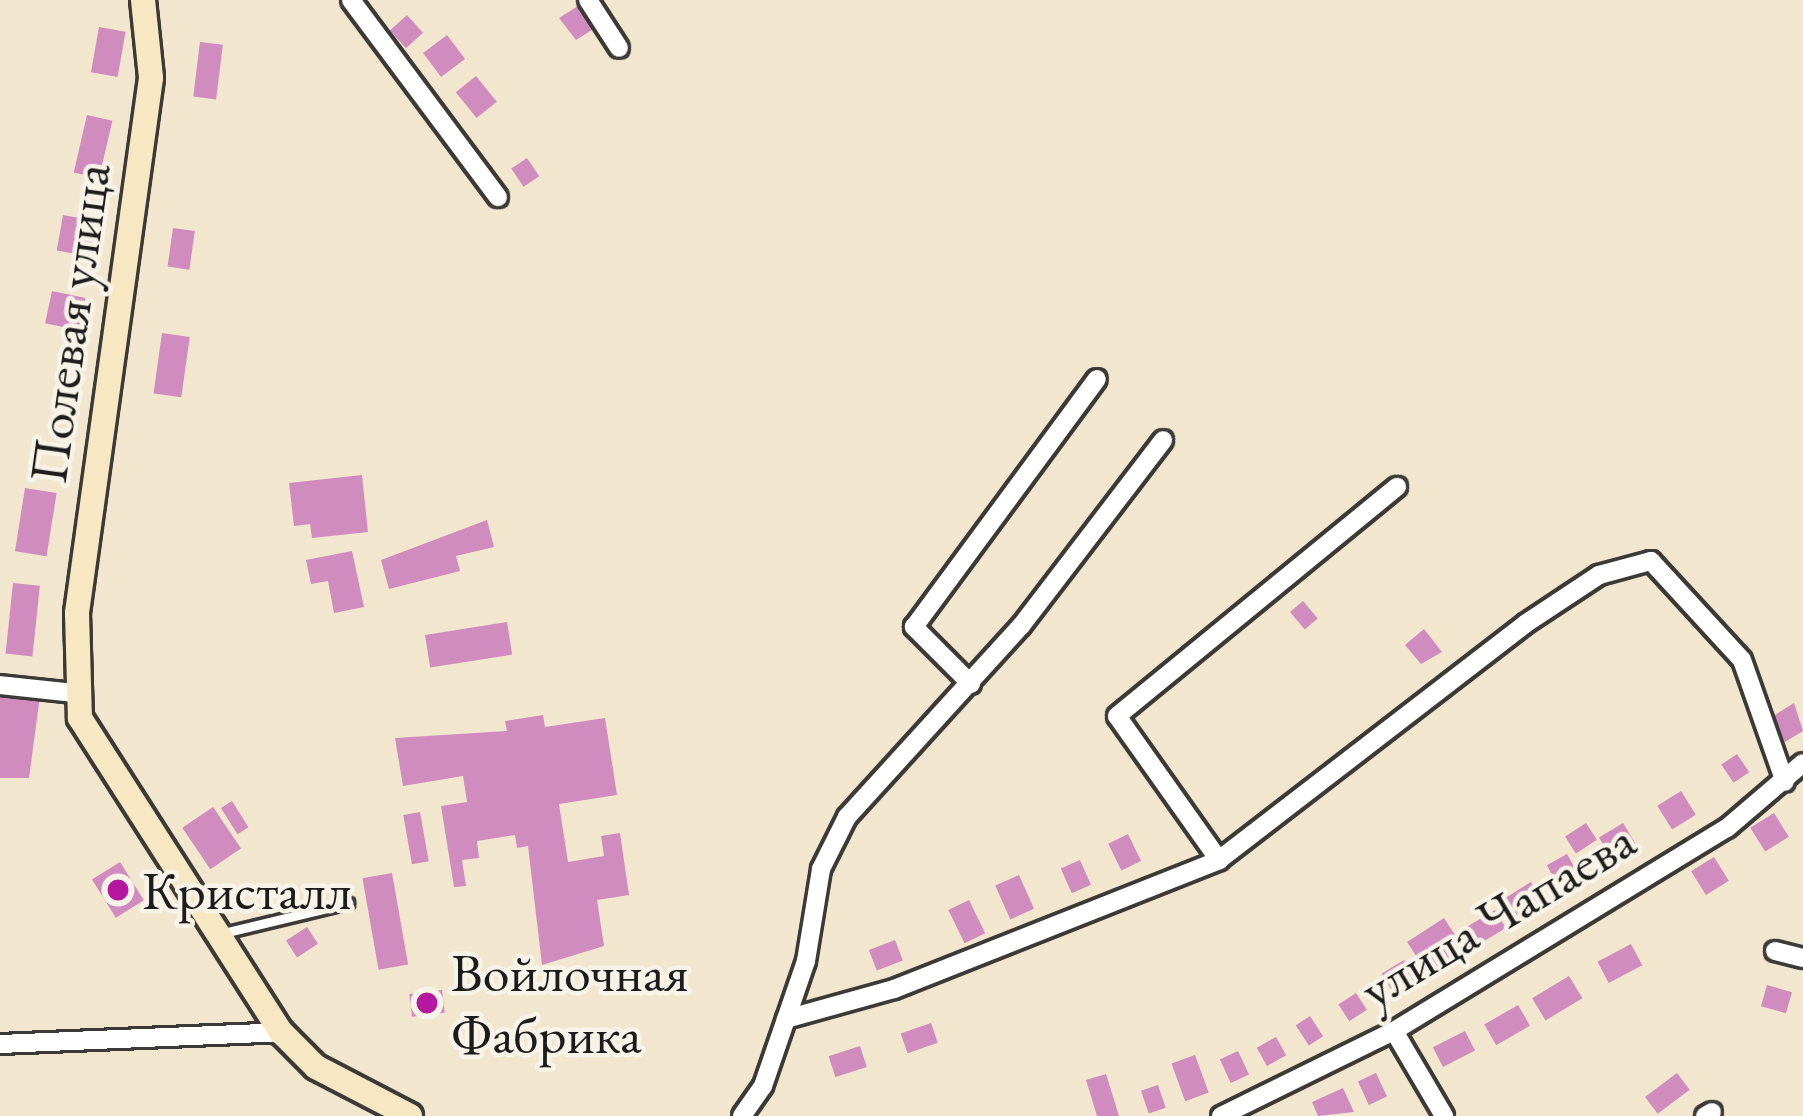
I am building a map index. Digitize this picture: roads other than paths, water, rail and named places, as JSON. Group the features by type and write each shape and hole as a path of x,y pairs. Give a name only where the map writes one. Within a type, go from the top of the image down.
{"street":[{"name":"Полевая улица","path":"143,0 151,78 75,693 100,759 223,932 280,1032 316,1067 410,1116"},
{"path":"351,0 499,197"},
{"path":"588,0 620,48"},
{"path":"971,685 914,627 1097,379"},
{"path":"742,1116 786,1019 821,869 847,817 971,685 1163,440"},
{"path":"1219,860 1117,716 1397,487"},
{"path":"786,1019 894,988 1219,860 1525,624 1599,574 1651,562 1742,660 1785,782"},
{"path":"0,685 75,693"},
{"name":"улица Чапаева","path":"1221,1116 1394,1031 1785,782 1803,763"},
{"path":"1775,951 1803,958"},
{"path":"1394,1031 1444,1116"},
{"path":"0,1044 280,1032"}],"lane":[{"path":"223,932 348,903"}],"place":[{"name":"Кристалл","path":"118,890"},
{"name":"Войлочная Фабрика","path":"427,1003"}]}
